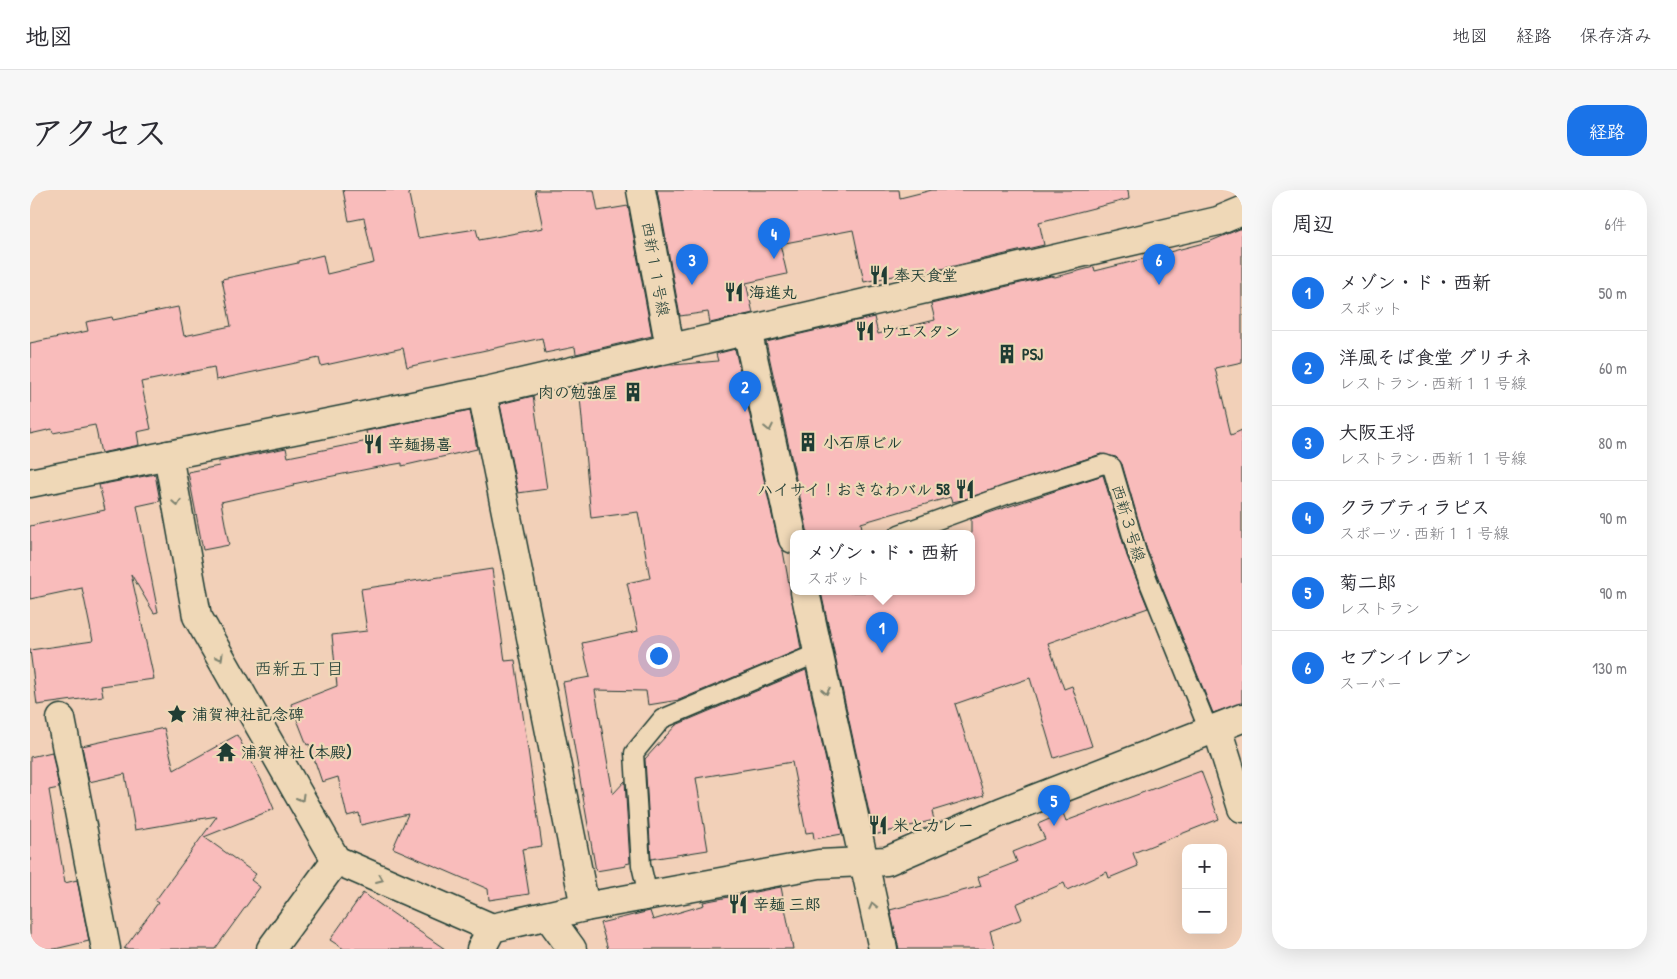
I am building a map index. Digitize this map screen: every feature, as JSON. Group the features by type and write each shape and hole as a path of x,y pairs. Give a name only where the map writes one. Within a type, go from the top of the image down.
{"street":[{"name":"西新１１号線","path":"641,190 670,348"},
{"path":"30,483 482,392 1218,221 1242,210"},
{"path":"747,330 791,530"},
{"path":"482,392 585,907"},
{"path":"168,455 197,616 336,860 487,938 548,916 585,907 819,864 864,864 887,861 1001,812 1242,718"},
{"path":"806,595 883,949"},
{"path":"61,719 106,949"},
{"path":"1213,730 1242,808"},
{"path":"271,949 336,860"},
{"path":"548,916 572,949"}],"lane":[{"name":"西新３号線","path":"910,530 1104,464 1112,467 1137,553 1213,730"},
{"path":"648,895 641,865 634,753 662,719 818,653"}],"building":[{"path":"343,190 408,190 418,238 476,229 479,240 543,228 535,190 594,190 598,211 628,206 652,336 576,354 575,347 545,353 542,338 407,367 403,348 321,366 319,358 216,380 214,367 141,382 151,429 137,432 139,445 101,453 95,425 53,433 52,429 30,434 30,343 88,331 86,322 112,317 113,320 178,307 184,336 231,326 222,279 298,263 298,261 323,255 327,274 374,263 364,218 349,221"},
{"path":"657,190 899,190 900,198 932,190 1128,190 1129,199 1039,222 1044,245 924,273 923,270 864,282 853,230 780,244 787,274 746,283 753,313 710,323 708,312 680,316"},
{"path":"1242,228 1242,362 1215,368 1231,435 1242,430 1242,703 1213,713 1147,550 1122,464 1116,457 1101,454 962,500 952,502 950,497 861,523 862,530 807,530 766,342 874,317 878,334 935,320 931,304 1094,267 1095,271 1211,241"},
{"path":"735,349 778,542 783,551 801,649 679,700 648,705 646,691 595,690 613,794 625,781 630,863 625,864 626,866 596,871 563,682 590,677 582,643 638,631 627,583 650,578 638,512 591,518 579,386 662,366 718,361 716,354"},
{"path":"533,396 547,489 518,493 500,404"},
{"path":"470,410 477,449 402,466 402,463 293,484 294,486 221,502 229,545 203,550 188,472 219,466 218,462 286,448 288,457 368,441 366,431"},
{"path":"155,474 160,501 137,506 158,612 154,613 131,574 154,679 101,686 103,696 37,705 30,650 93,641 82,588 30,599 30,526 105,510 99,485"},
{"path":"1103,475 1127,556 1148,608 1048,643 1064,689 1072,686 1092,746 1054,758 1030,678 955,704 984,795 932,811 934,820 874,835 822,595 975,595 975,530 971,530 971,519"},
{"path":"492,569 505,661 515,660 542,846 522,849 529,894 489,900 488,889 393,848 408,814 361,825 359,813 347,816 338,777 322,782 309,744 307,745 291,704 337,686 332,635 367,631 361,589"},
{"path":"806,670 842,834 814,839 813,832 806,833 792,762 696,778 708,850 651,859 645,759 676,725"},
{"path":"164,728 174,770 237,735 263,783 274,809 204,837 256,874 251,880 260,887 215,949 124,949 158,903 155,901 217,816 135,830 125,774 89,782 82,746"},
{"path":"52,752 59,788 49,790 65,883 77,880 89,941 55,949 30,949 30,757"},
{"path":"1201,771 1219,819 1133,853 1138,866 1109,878 1107,872 1067,890 1064,883 1016,904 1022,919 990,931 995,949 899,949 890,910 981,886 978,877 1017,862 1013,852 1045,839 1038,824 1063,813 1066,821"},
{"path":"781,887 793,949 608,949 600,923 650,911 653,920 704,905 703,902"},
{"path":"363,893 445,949 344,949 330,940"}],"place":[{"name":"クラブティラピス","path":"774,259"},
{"name":"奉天食堂","path":"879,275"},
{"name":"大阪王将","path":"692,285"},
{"name":"セブンイレブン","path":"1159,285"},
{"name":"海進丸","path":"734,292"},
{"name":"ウエスタン","path":"865,331"},
{"name":"PSJ","path":"1007,354"},
{"name":"肉の勉強屋","path":"633,392"},
{"name":"洋風そば食堂 グリチネ","path":"745,412"},
{"name":"小石原ビル","path":"808,442"},
{"name":"辛麺揚喜","path":"373,444"},
{"name":"ハイサイ！おきなわバル 58","path":"965,489"},
{"name":"メゾン・ド・西新","path":"882,653"},
{"name":"浦賀神社記念碑","path":"177,714"},
{"name":"浦賀神社 (本殿)","path":"226,752"},
{"name":"米とカレー","path":"878,825"},
{"name":"菊二郎","path":"1054,826"},
{"name":"辛麺 三郎","path":"738,904"}],"district":[{"name":"西新五丁目","path":"299,668"}]}
